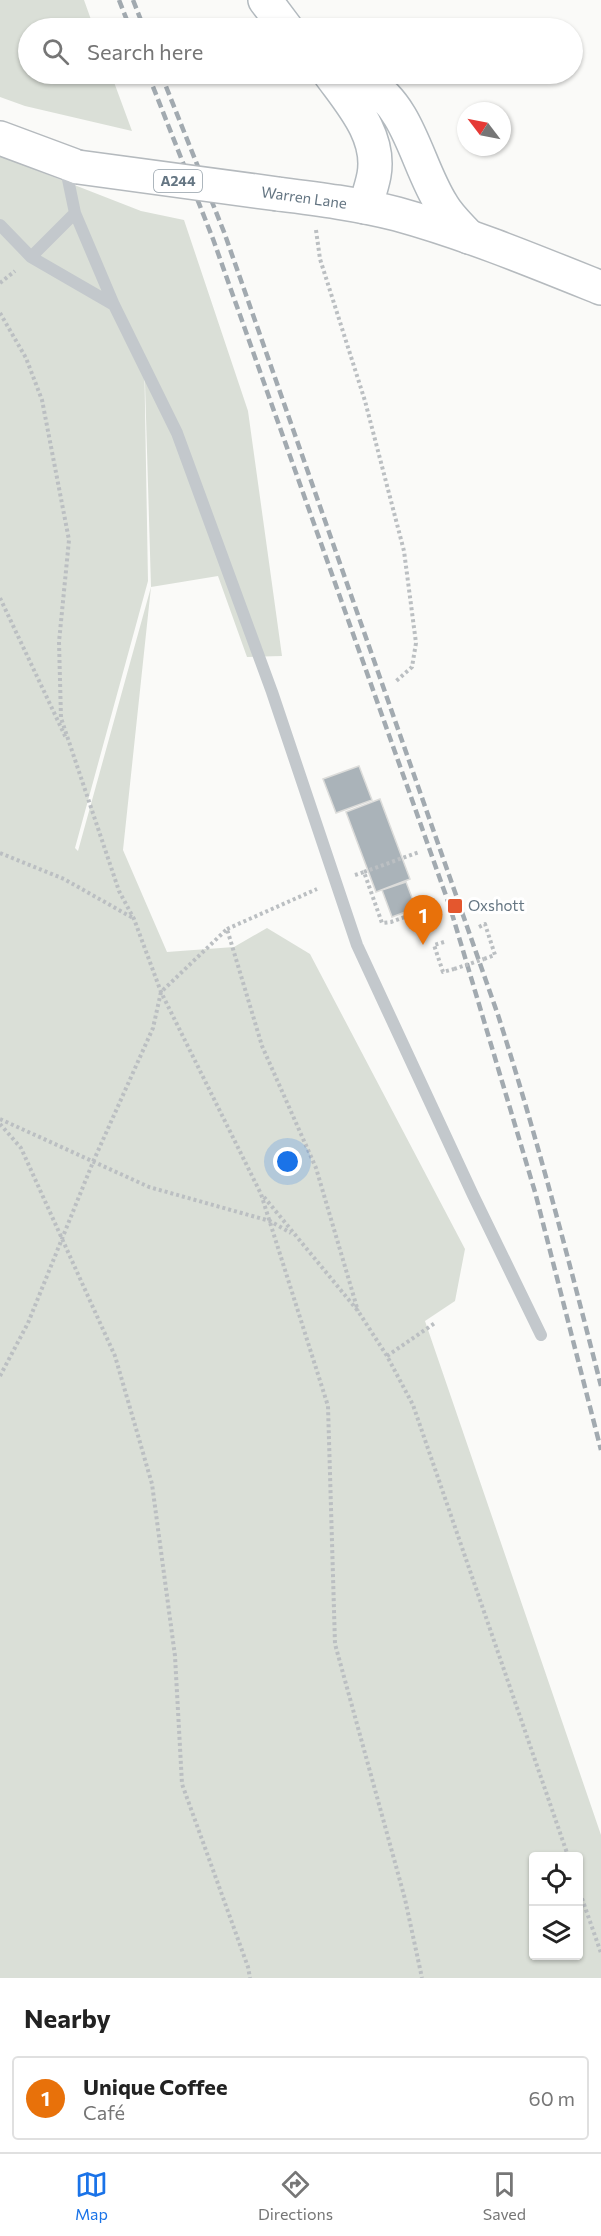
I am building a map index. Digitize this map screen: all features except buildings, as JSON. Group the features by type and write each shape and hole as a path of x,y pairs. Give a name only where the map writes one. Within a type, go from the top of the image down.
{"main road":[{"path":"265,0 278,18"},
{"path":"337,84 365,123 374,150 375,173 365,207"},
{"path":"369,84 387,99 405,125 423,169 442,206 469,237"},
{"name":"Warren Lane","path":"0,138 71,165 318,199 396,214 469,237 601,288"}],"lane":[{"path":"71,165 75,213 114,305 177,434 272,692 357,945 473,1195 542,1335"},
{"path":"31,257 75,213"},
{"path":"0,225 31,257 114,305"}],"path":[{"path":"318,199 315,222 320,259 365,401 404,551 416,643 412,667 395,682"},
{"path":"0,313 26,358 42,400 69,540 58,642 61,718 118,891 134,919 161,992 261,1194 328,1406 335,1644 405,1899 422,1978"},
{"path":"0,598 73,752"},
{"path":"0,1376 28,1323 93,1162 153,1028 161,992 227,928 336,881 419,852"},
{"path":"0,853 64,879 134,919"},
{"path":"364,872 382,923 436,906"},
{"path":"444,942 434,945 442,972 495,955 485,924 478,927"},
{"path":"227,928 262,1046 316,1168 358,1311"},
{"path":"0,1119 148,1187 270,1221 295,1235"},
{"path":"0,1124 21,1148 115,1356 152,1484 175,1656 182,1784 250,1978"},
{"path":"261,1194 358,1311 387,1356 413,1405 566,1852"},
{"path":"387,1356 435,1323"},
{"path":"583,1899 601,1953"}],"shaded area":[{"path":"0,0 84,0 90,18 18,18 18,84 115,84 132,131 25,106 0,97"},
{"path":"0,156 141,211 184,220 248,411 282,656 247,657 218,576 151,587 123,850 167,952 234,947 267,928 310,954 465,1249 455,1301 425,1321 601,1835 601,1978 0,1978","holes":["144,349 151,587 78,851 75,848 148,581"]}],"railway":[{"path":"119,0 126,18"},
{"path":"133,0 140,18"},
{"path":"152,84 213,239 450,907 535,1192 601,1450"},
{"path":"165,84 224,232 498,1015 565,1246 601,1386"}],"place":[{"name":"Oxshott","path":"455,906"},
{"name":"Unique Coffee","path":"423,945"}]}
